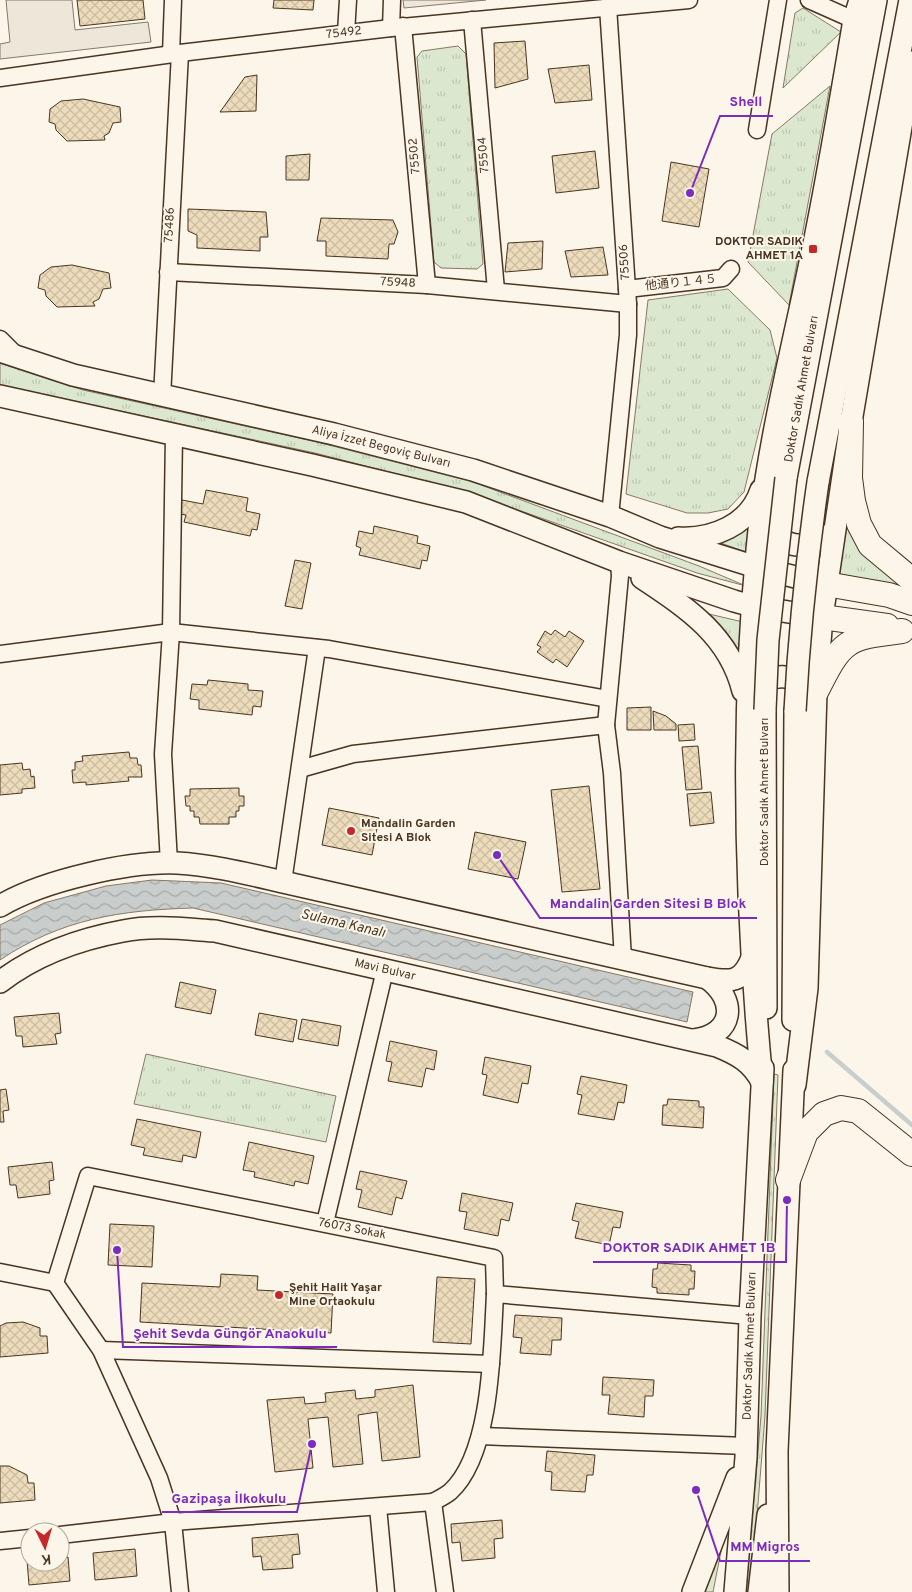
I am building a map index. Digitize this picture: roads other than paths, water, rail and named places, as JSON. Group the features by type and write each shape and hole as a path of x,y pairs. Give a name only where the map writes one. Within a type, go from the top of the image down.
{"highway":[{"path":"851,422 850,478 853,502 859,524 870,545 912,580"},
{"path":"826,584 889,596 912,603"},
{"path":"822,617 884,625 907,633"},
{"path":"816,692 833,658 853,639 907,633"},
{"path":"788,1180 806,1132 824,1114 840,1108 858,1111 912,1154"}],"main road":[{"name":"Doktor Sadık Ahmet Bulvarı","path":"735,1592 746,1452 750,1316 768,986 752,711 768,640 777,473 876,0"},
{"path":"795,1085 792,986 795,711 805,574 818,482 910,0"},
{"path":"762,1082 752,958 752,606 763,501 777,473 813,249 857,10"},
{"path":"778,1592 777,1451 788,1180 795,1085 807,988 816,692 822,617 836,512 910,90 912,62"},
{"name":"Aliya İzzet Begoviç Bulvarı","path":"9,354 73,375 162,397 334,434 473,470 610,516 660,537 756,567 826,584"},
{"path":"0,396 466,502 619,562 752,606 822,617"},
{"path":"660,537 689,538 712,536 741,521 758,501 777,473"},
{"path":"763,501 765,517 774,535 794,546 803,546 820,539 831,526 836,512"},
{"path":"619,562 680,603 719,638 739,674 752,711"},
{"path":"752,711 752,692 759,684 771,678 782,676 802,683 812,702 816,715"},
{"path":"0,906 37,889 103,870 169,863 228,870 707,978 728,981 740,977 747,971 752,958"},
{"name":"Mavi Bulvar","path":"0,982 33,961 72,944 124,930 164,928 215,931 717,1046 741,1057 757,1072 762,1082"},
{"path":"694,1040 716,1035 725,1024 727,1017 728,1008 722,994 707,978"},
{"path":"759,1592 777,1451"},
{"path":"693,1592 746,1452"}],"street":[{"name":"75486","path":"162,397 176,54 173,0"},
{"path":"346,33 348,0"},
{"name":"75502","path":"392,0 397,27 427,285"},
{"name":"75492","path":"0,78 397,27 689,0"},
{"path":"757,130 778,0"},
{"path":"809,0 857,10"},
{"name":"75506","path":"608,7 628,296 628,336 610,516"},
{"name":"75504","path":"472,20 496,290"},
{"name":"他通り１４５","path":"628,296 723,278 731,268"},
{"name":"75948","path":"168,272 628,296"},
{"path":"0,339 9,354"},
{"path":"169,863 162,754 171,632 174,435"},
{"path":"619,562 620,576 606,725 612,774 623,959"},
{"path":"0,654 171,632 317,648 608,699"},
{"path":"283,882 317,648"},
{"path":"300,769 353,754 606,725"},
{"path":"326,1223 385,970"},
{"name":"76073 Sokak","path":"55,1282 88,1176 494,1258 495,1294"},
{"path":"0,1272 55,1282 101,1350 159,1478 173,1522 180,1592"},
{"path":"70,1534 173,1522 434,1502 450,1492 458,1481 473,1457 480,1436 490,1364 495,1294 750,1316"},
{"path":"101,1350 490,1364"},
{"path":"480,1436 746,1452"},
{"path":"434,1502 445,1592"},
{"path":"378,1507 386,1592"},
{"path":"0,1541 20,1539"}],"water":[{"name":"Sulama Kanalı","path":"152,880 221,883 693,992 687,1022 193,908 141,911 92,919 46,935 0,960 0,925 44,903 106,886"}],"waterway":[{"path":"827,1052 912,1125"}],"place":[{"name":"Shell","path":"690,193"},
{"name":"DOKTOR SADIK AHMET 1A","path":"813,249"},
{"name":"Mandalin Garden Sitesi A Blok","path":"351,831"},
{"name":"Mandalin Garden Sitesi B Blok","path":"497,855"},
{"name":"DOKTOR SADIK AHMET 1B","path":"787,1200"},
{"name":"Şehit Sevda Güngör Anaokulu","path":"117,1250"},
{"name":"Şehit Halit Yaşar Mine Ortaokulu","path":"279,1295"},
{"name":"Gazipaşa İlkokulu","path":"312,1444"},
{"name":"MM Migros","path":"696,1490"}]}
